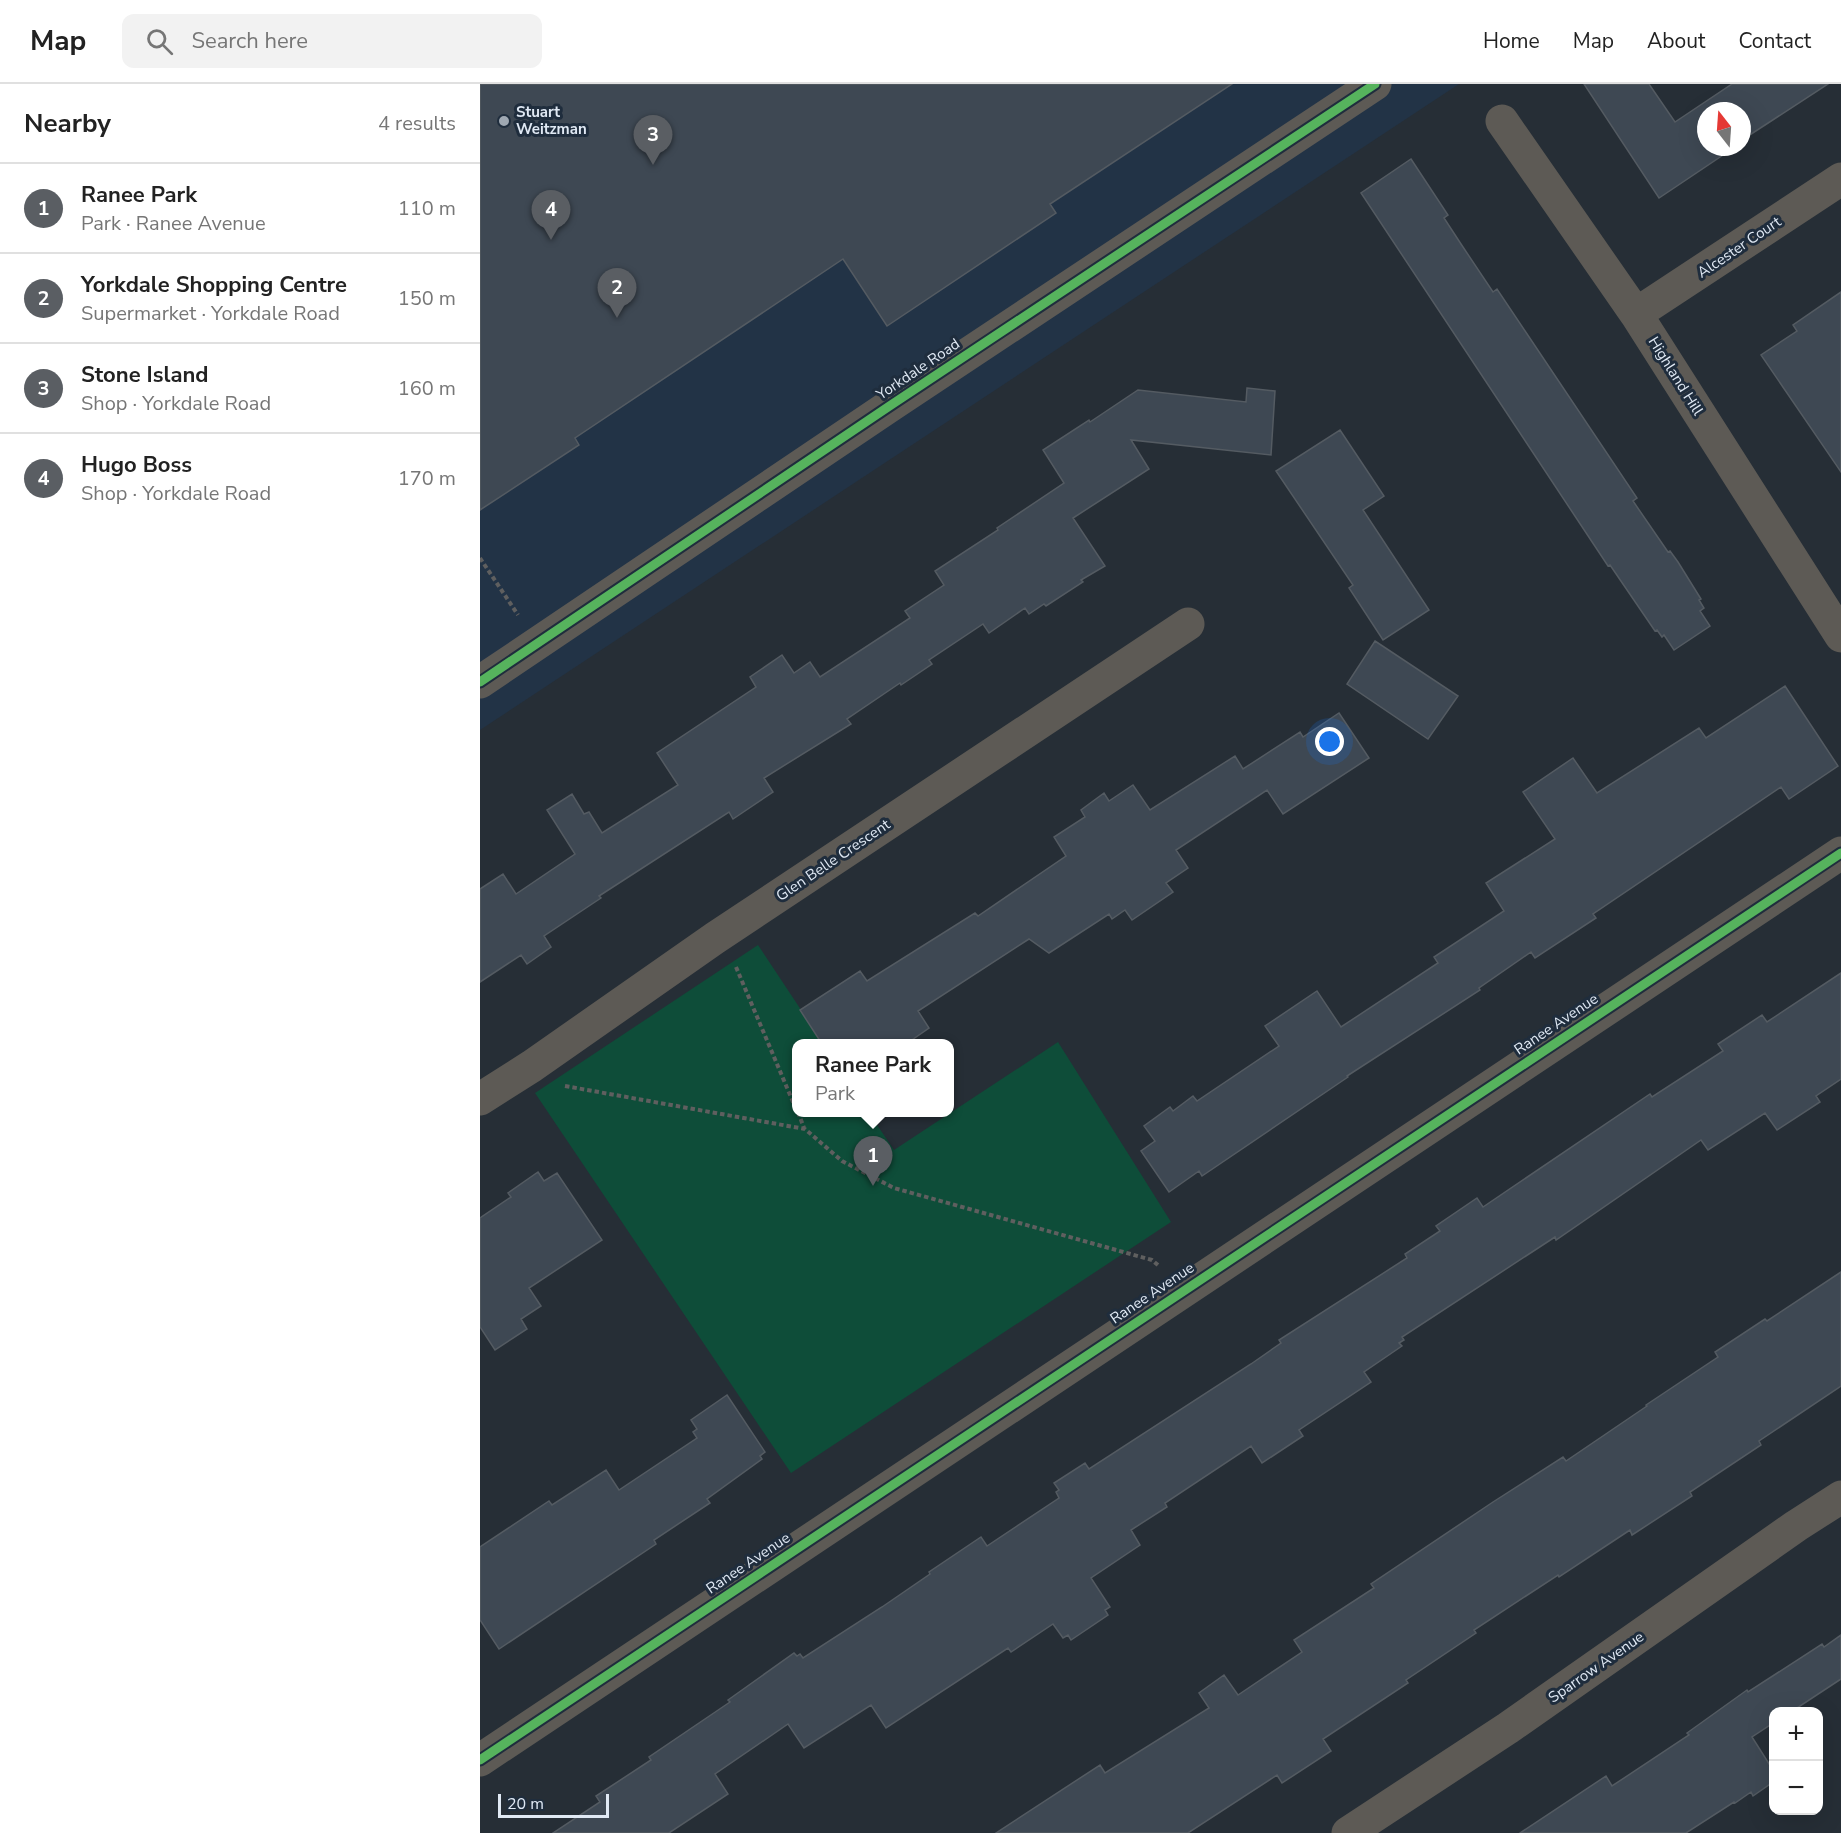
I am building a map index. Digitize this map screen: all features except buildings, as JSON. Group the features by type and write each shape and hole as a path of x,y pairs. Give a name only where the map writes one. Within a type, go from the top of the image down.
{"street":[{"name":"Yorkdale Road","path":"480,682 1375,84"},
{"name":"Highland Hill","path":"1502,121 1636,314 1841,636"},
{"name":"Alcester Court","path":"1636,314 1841,179"},
{"name":"Glen Belle Crescent","path":"480,1099 715,938 1188,624"},
{"name":"Ranee Avenue","path":"480,1760 1841,853"},
{"name":"Sparrow Avenue","path":"1348,1833 1508,1728 1796,1526 1841,1497"}],"path":[{"path":"480,558 520,619"},
{"path":"715,938 735,964 792,1099"},
{"path":"531,1066 554,1084 805,1129"},
{"path":"800,1117 805,1129 842,1161 894,1188 1152,1260 1186,1288"}],"shaded area":[{"path":"480,84 1459,84 480,730"}],"green space":[{"path":"758,945 820,1039 792,1039 792,1117 872,1117 894,1150 944,1117 954,1117 954,1110 1058,1042 1171,1222 791,1473 535,1093"}],"cycle path":[{"path":"480,682 891,405 1375,84"},
{"path":"480,1760 1841,853"}],"place":[{"name":"Stuart Weitzman","path":"504,121"},
{"name":"Stone Island","path":"653,165"},
{"name":"Hugo Boss","path":"551,240"},
{"name":"Yorkdale Shopping Centre","path":"617,318"},
{"name":"Ranee Park","path":"873,1186"}]}
